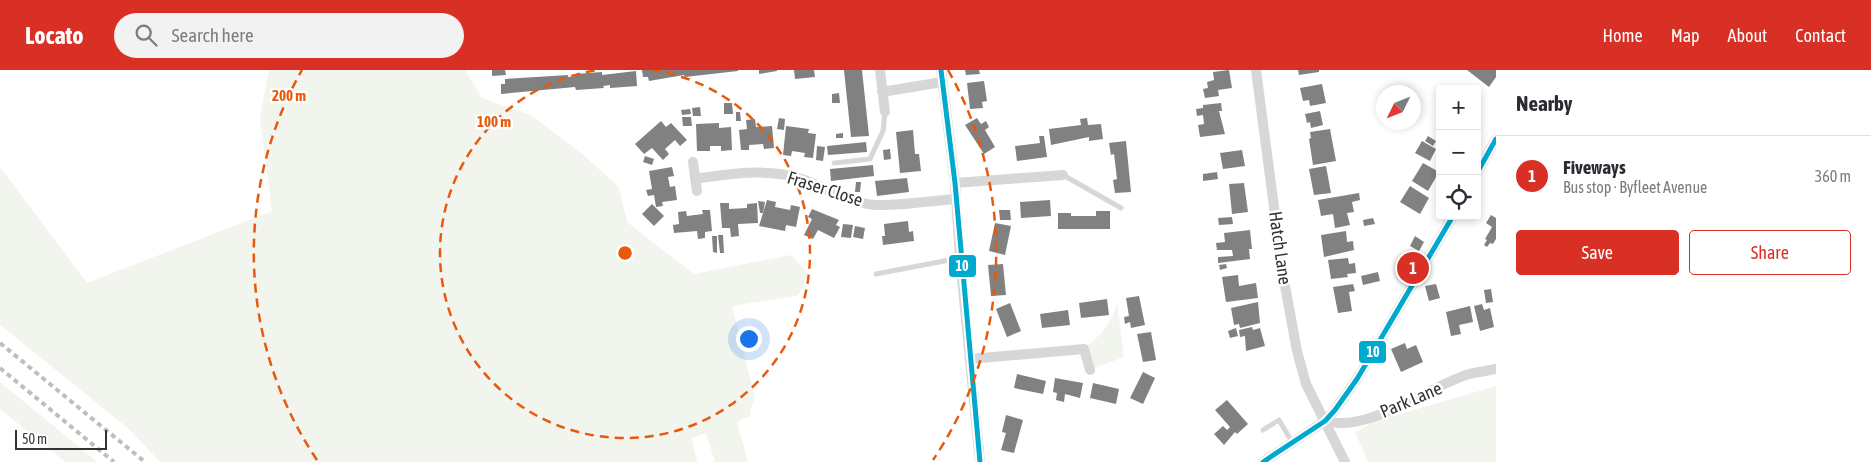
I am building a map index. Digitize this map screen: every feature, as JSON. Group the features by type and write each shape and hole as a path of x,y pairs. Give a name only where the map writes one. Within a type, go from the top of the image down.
{"street":[{"path":"880,70 885,112"},
{"path":"941,70 955,183 960,258 980,462"},
{"name":"Hatch Lane","path":"1256,70 1290,318 1306,384 1345,462"},
{"path":"882,92 942,82"},
{"path":"1481,166 1496,139"},
{"path":"693,162 697,191"},
{"name":"Fraser Close","path":"695,179 725,175 779,174 797,178 858,201 874,205 956,199"},
{"path":"955,183 1063,176"},
{"path":"1263,462 1325,421 1354,385 1451,220"},
{"path":"970,359 1084,349 1090,370"},
{"name":"Park Lane","path":"1325,421 1353,423 1405,405 1468,375 1496,369"}],"lane":[{"path":"834,163 870,159 883,131 885,112"},
{"path":"1063,176 1121,208"},
{"path":"876,274 960,258"},
{"path":"1263,430 1279,420 1292,442"}],"shaded area":[{"path":"269,70 465,70 482,98 531,115 582,154 619,187 627,222 694,274 791,255 808,273 801,291 796,296 732,306 755,397 750,410 751,416 737,422 748,462 715,462 706,433 692,438 697,462 160,462 129,429 0,325 0,167 87,283 272,211 260,118"},
{"path":"1117,303 1124,357 1089,370 1083,349 1104,329 1112,317"},
{"path":"0,382 97,462 66,462 0,409"},
{"path":"1496,386 1496,462 1368,462 1355,432 1376,421"}],"building":[{"path":"492,70 505,70 506,75 492,76"},
{"path":"642,70 738,71 685,77 684,75 649,81 648,77 643,77"},
{"path":"759,70 777,70 777,71 759,74"},
{"path":"794,70 814,70 815,77 795,79"},
{"path":"844,70 862,70 869,136 851,137"},
{"path":"965,70 979,70 980,74 966,75"},
{"path":"1229,70 1232,88 1218,90 1219,96 1205,98 1203,89 1208,88 1207,82 1214,80 1213,72"},
{"path":"1298,70 1319,70 1319,72 1299,75"},
{"path":"1467,70 1496,70 1496,77 1489,87"},
{"path":"636,71 637,86 610,88 610,85 603,86 604,88 576,90 575,87 501,94 501,84 505,84 505,79 568,75 568,77 575,76 575,74 602,72 602,75"},
{"path":"984,81 987,101 982,102 983,108 970,109 967,83"},
{"path":"1322,84 1326,103 1310,106 1309,100 1303,101 1300,88"},
{"path":"839,93 840,103 832,103 832,94"},
{"path":"724,103 732,103 733,114 724,114"},
{"path":"1221,103 1222,111 1219,111 1225,134 1200,137 1198,125 1204,124 1203,115 1197,116 1196,109 1203,108 1203,105"},
{"path":"700,107 701,116 693,116 692,108"},
{"path":"690,109 691,114 682,115 681,110"},
{"path":"1320,111 1323,125 1311,128 1310,122 1307,123 1305,114"},
{"path":"736,112 740,112 741,121 736,121"},
{"path":"682,117 691,117 692,126 683,126"},
{"path":"779,118 785,119 784,130 777,129"},
{"path":"977,118 981,124 986,121 989,127 985,130 995,147 984,154 965,125"},
{"path":"1087,118 1088,125 1101,124 1103,139 1089,141 1089,137 1051,145 1049,129 1081,125 1080,119"},
{"path":"755,119 756,127 772,126 774,148 764,149 763,144 749,145 749,150 741,150 739,130 747,129 746,120"},
{"path":"661,121 666,127 671,123 687,140 680,146 675,140 665,149 669,154 663,160 652,148 644,154 635,144"},
{"path":"719,123 719,128 731,127 732,150 721,151 721,146 710,146 710,151 697,151 696,124"},
{"path":"786,126 809,129 808,133 816,134 813,158 804,157 805,153 792,151 791,156 783,155"},
{"path":"1330,129 1336,161 1313,165 1309,139 1311,138 1310,132"},
{"path":"913,130 915,154 919,154 921,171 900,173 896,132"},
{"path":"843,133 843,138 836,138 836,134"},
{"path":"1039,136 1044,136 1047,157 1017,161 1015,146 1040,143"},
{"path":"1428,136 1436,141 1433,146 1425,141"},
{"path":"1126,141 1131,192 1115,193 1113,180 1117,179 1114,154 1111,155 1109,143"},
{"path":"1422,141 1436,149 1430,161 1415,153"},
{"path":"866,142 867,152 828,155 827,146"},
{"path":"817,146 825,147 823,161 816,160"},
{"path":"890,149 891,159 884,160 883,150"},
{"path":"1242,150 1245,166 1223,169 1220,153"},
{"path":"645,156 654,159 652,165 643,162"},
{"path":"1423,163 1436,170 1436,177 1428,191 1412,181"},
{"path":"873,165 874,176 831,181 830,169"},
{"path":"1326,166 1331,193 1314,195 1309,169"},
{"path":"672,167 674,176 668,177 670,187 675,186 677,200 662,202 663,206 656,207 654,195 648,196 646,190 652,189 649,171"},
{"path":"1217,172 1218,179 1203,181 1203,174"},
{"path":"907,178 909,192 877,196 875,181"},
{"path":"856,182 861,182 860,192 855,192"},
{"path":"1244,183 1248,212 1232,214 1229,184"},
{"path":"1410,186 1429,198 1420,214 1400,202"},
{"path":"1359,193 1360,200 1352,202 1354,212 1347,213 1350,225 1335,228 1333,214 1321,216 1318,200"},
{"path":"767,200 776,202 775,207 790,210 791,205 800,207 796,227 786,225 785,231 759,226"},
{"path":"1050,200 1051,216 1021,218 1020,202"},
{"path":"758,201 765,202 763,213 760,213"},
{"path":"720,203 729,203 729,209 747,208 747,204 757,203 758,223 738,224 739,236 731,237 730,228 722,228"},
{"path":"652,204 664,216 654,226 642,214"},
{"path":"812,209 839,220 836,225 840,227 834,238 818,230 813,239 804,235 812,219 808,217"},
{"path":"702,210 710,210 712,231 705,232 705,238 698,239 697,231 674,233 673,225 679,224 678,212 686,211 687,216 703,214"},
{"path":"999,210 1010,210 1011,220 1000,220"},
{"path":"1096,211 1110,211 1110,229 1058,229 1058,213 1071,213 1071,216 1096,216"},
{"path":"1491,215 1496,218 1496,239 1493,244 1490,243 1487,247 1484,245 1487,240 1485,239 1492,227 1486,223"},
{"path":"1232,217 1233,224 1219,225 1218,218"},
{"path":"1373,218 1375,224 1364,226 1363,220"},
{"path":"908,221 909,232 913,231 914,241 883,245 882,236 885,236 884,224"},
{"path":"995,223 1011,226 1005,255 989,251"},
{"path":"843,224 853,225 851,238 841,237"},
{"path":"855,226 865,228 863,239 853,237"},
{"path":"1250,230 1252,249 1249,249 1250,259 1218,263 1218,257 1233,256 1232,250 1217,250 1216,243 1225,242 1224,233"},
{"path":"1346,231 1347,242 1353,241 1354,250 1324,257 1321,235"},
{"path":"718,235 723,235 724,253 720,253"},
{"path":"712,236 717,236 717,253 713,252"},
{"path":"1415,236 1424,242 1419,251 1410,246"},
{"path":"1348,258 1349,264 1355,263 1356,273 1347,274 1348,277 1331,279 1328,260"},
{"path":"1003,264 1006,295 991,296 988,265"},
{"path":"1226,264 1227,268 1220,270 1219,265"},
{"path":"1378,272 1380,281 1363,285 1361,276"},
{"path":"1238,275 1239,286 1256,283 1258,298 1226,302 1222,277"},
{"path":"1353,284 1355,291 1349,292 1352,311 1338,313 1333,287"},
{"path":"1436,284 1440,298 1429,301 1425,286"},
{"path":"1491,289 1493,302 1486,303 1484,290"},
{"path":"1139,296 1145,325 1131,328 1130,322 1125,324 1124,317 1129,316 1126,298"},
{"path":"1107,299 1109,315 1081,318 1079,303"},
{"path":"1258,302 1260,323 1240,328 1239,324 1234,325 1231,308"},
{"path":"1010,303 1021,331 1007,337 996,309"},
{"path":"1482,304 1484,310 1490,308 1494,327 1480,331 1474,306"},
{"path":"1470,306 1473,322 1459,325 1461,334 1451,336 1446,312"},
{"path":"1068,310 1070,325 1042,328 1040,314"},
{"path":"1252,327 1253,330 1260,328 1265,346 1246,351 1245,336 1240,337 1239,330"},
{"path":"1236,328 1238,336 1230,338 1228,331"},
{"path":"1151,332 1156,360 1143,362 1137,334"},
{"path":"1405,343 1407,349 1416,345 1423,362 1401,372 1391,349"},
{"path":"1143,372 1155,378 1143,404 1130,398"},
{"path":"1017,374 1046,381 1043,394 1014,388"},
{"path":"1055,378 1083,383 1080,398 1065,394 1064,402 1056,400 1057,393 1053,392"},
{"path":"1093,383 1119,389 1116,404 1090,398"},
{"path":"1227,400 1248,424 1237,434 1235,432 1224,445 1214,434 1223,426 1227,430 1230,427 1215,410"},
{"path":"1006,415 1023,420 1014,453 1001,450 1006,433 1002,432"}],"railway":[{"path":"0,343 145,462"},
{"path":"0,368 114,462"}],"transit line":[{"name":"10","path":"941,70 955,183 980,462"},
{"name":"10","path":"1481,166 1496,139"},
{"name":"10","path":"1263,462 1325,421 1335,410 1357,379 1451,220"}],"place":[{"name":"Fiveways","path":"1413,268"}]}
